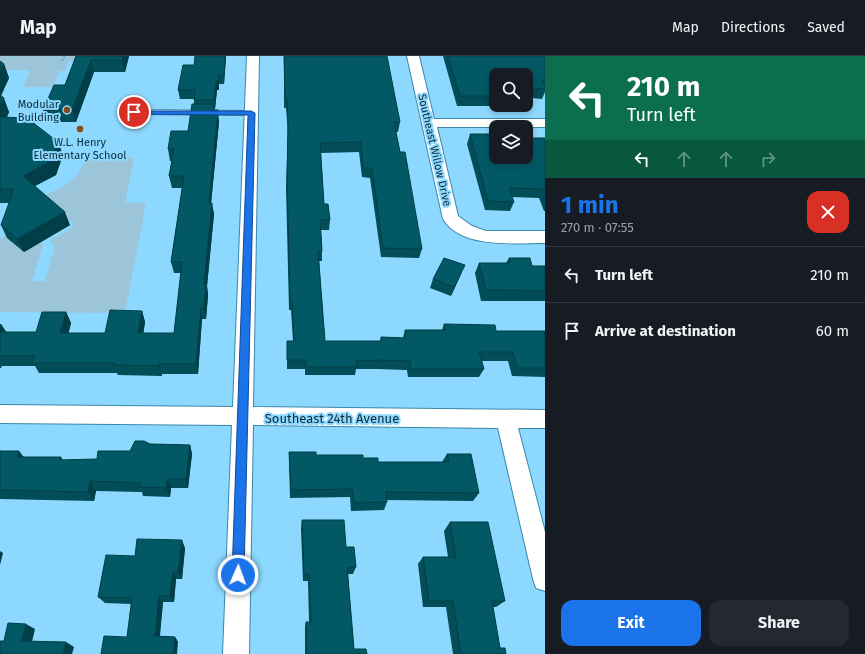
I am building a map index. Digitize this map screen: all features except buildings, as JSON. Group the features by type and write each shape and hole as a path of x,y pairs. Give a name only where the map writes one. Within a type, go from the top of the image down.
{"street":[{"path":"236,654 253,56"},
{"name":"Southeast Willow Drive","path":"413,56 451,219 465,229 485,237 545,237"},
{"path":"428,123 545,123"},
{"name":"Southeast 24th Avenue","path":"0,414 545,419"},
{"path":"506,419 545,579"}],"lane":[{"path":"134,112 251,113"}],"path":[{"path":"62,61 65,56"}],"shaded area":[{"path":"0,56 84,56 82,61 69,61 65,71 59,71 53,87 23,87 30,70 0,70"},
{"path":"96,157 134,158 125,203 146,203 125,313 0,312 0,239 10,233 40,242 43,245 32,281 45,281 55,246 50,240 71,229 74,224 56,207 36,199 70,182 74,179 86,162"}],"place":[{"name":"Modular Building","path":"67,110"},
{"name":"W.L. Henry Elementary School","path":"80,129"}],"route":[{"path":"134,112 251,113 238,575"}]}
